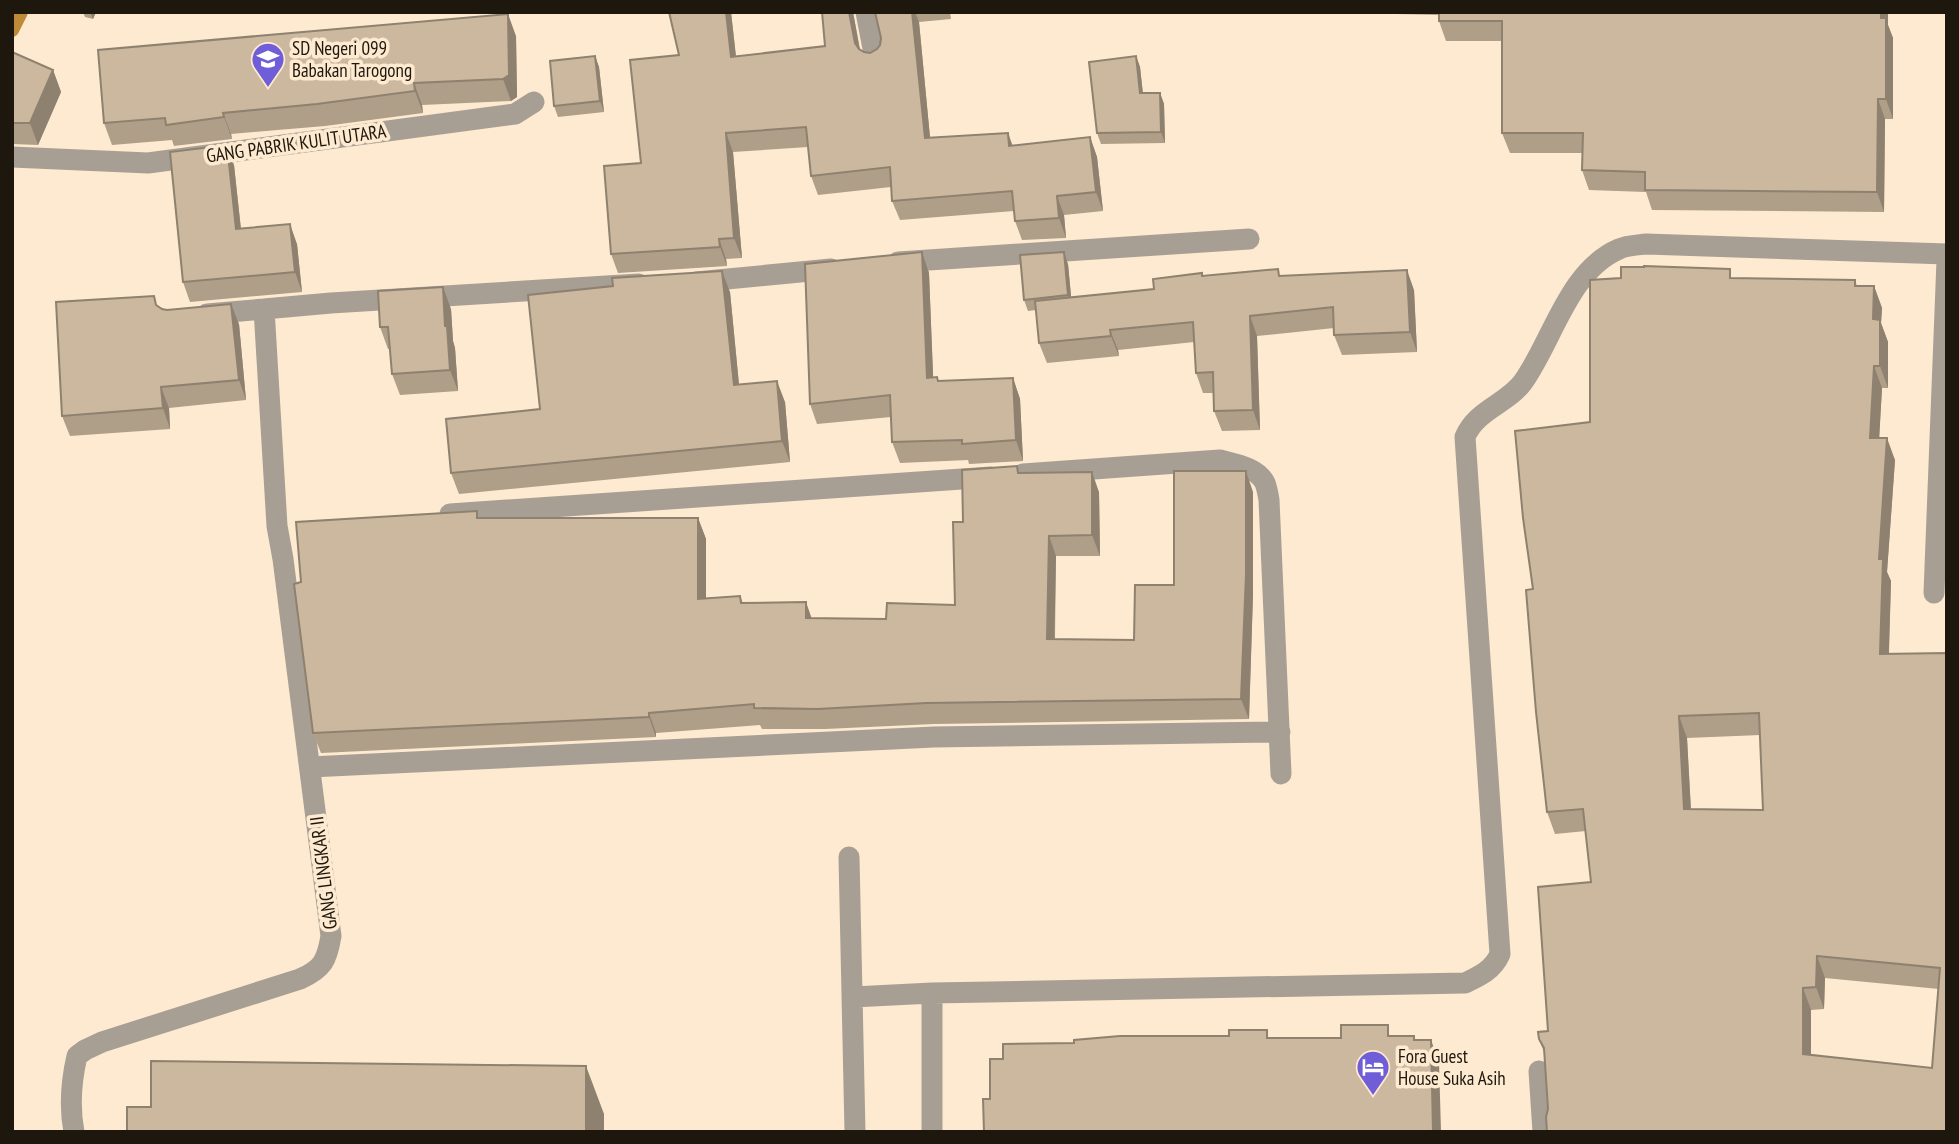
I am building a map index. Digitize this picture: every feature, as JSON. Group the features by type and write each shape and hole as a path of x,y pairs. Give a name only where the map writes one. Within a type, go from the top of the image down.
{"street":[{"path":"866,12 875,59"},
{"name":"GANG PABRIK KULIT UTARA","path":"12,157 148,163 515,114 534,102"},
{"path":"882,264 1249,239"},
{"path":"853,997 932,993 1465,983 1482,975 1495,965 1500,954 1465,437 1468,429 1521,384 1574,289 1598,263 1620,248 1646,244 1947,254"},
{"path":"1934,593 1947,260"},
{"path":"187,316 331,303 711,281 856,267"},
{"name":"GANG LINGKAR II","path":"74,1132 70,1111 73,1076 77,1056 85,1050 102,1042 300,979 322,965 328,952 331,936 283,559 284,526 264,309"},
{"path":"429,516 1220,460 1241,466 1258,474 1265,483 1269,499 1281,774"},
{"path":"310,767 934,737 1280,732"},
{"path":"849,857 855,1132"},
{"path":"932,993 932,1132"},
{"path":"1539,1071 1544,1132"}],"building":[{"path":"669,12 726,12 731,57 825,46 822,12 849,12 855,43 859,49 870,53 880,45 881,38 875,12 912,12 925,138 1008,133 1009,146 1090,137 1096,192 1057,196 1059,218 1015,221 1012,191 892,201 890,167 811,176 806,127 726,133 734,238 719,239 720,247 611,254 604,166 641,163 630,60 679,55"},
{"path":"1439,12 1881,12 1881,18 1886,18 1886,99 1878,99 1877,192 1645,190 1645,172 1582,170 1583,133 1502,133 1502,21 1439,21"},
{"path":"508,14 509,75 503,79 414,83 415,91 223,113 224,117 166,125 165,118 104,123 98,50"},
{"path":"12,52 53,70 30,123 12,123"},
{"path":"595,56 600,101 554,106 550,61"},
{"path":"1136,56 1140,93 1160,93 1161,132 1097,133 1089,62"},
{"path":"227,145 236,229 290,224 295,272 183,282 170,152"},
{"path":"922,252 927,378 937,377 938,381 1013,378 1016,440 962,444 962,440 892,442 890,395 810,404 805,264"},
{"path":"1064,252 1068,295 1024,300 1020,255"},
{"path":"1621,267 1730,269 1730,278 1855,280 1855,286 1874,286 1873,319 1880,320 1880,366 1874,366 1870,438 1887,438 1879,559 1883,559 1880,654 1947,653 1947,1132 1547,1132 1544,1048 1538,1032 1548,1031 1538,887 1591,882 1583,809 1547,812 1526,590 1533,589 1515,431 1590,422 1590,280 1621,278","holes":["1759,713 1763,810 1684,809 1679,716","1817,956 1940,968 1932,1068 1803,1054 1803,988 1816,987"]},
{"path":"1278,269 1279,276 1407,270 1410,332 1334,335 1333,307 1250,316 1253,410 1214,411 1213,372 1196,373 1193,322 1110,330 1111,336 1039,343 1035,301 1154,289 1153,279"},
{"path":"722,271 734,385 777,381 782,441 451,473 446,419 540,409 528,295 613,286 612,278"},
{"path":"443,287 450,370 392,374 388,327 380,327 378,291"},
{"path":"154,296 156,305 167,310 231,304 239,380 161,387 163,408 62,416 56,302"},
{"path":"1017,466 1018,473 1092,472 1092,535 1049,536 1047,639 1134,640 1135,585 1174,585 1174,471 1246,471 1246,574 1241,699 926,703 818,709 754,708 754,704 649,713 649,717 313,733 294,584 301,582 296,522 477,511 477,518 698,518 698,599 740,596 741,603 806,602 806,618 886,619 887,603 955,605 953,522 963,522 962,470"},
{"path":"1341,1025 1388,1025 1388,1036 1414,1036 1414,1040 1431,1040 1433,1132 984,1132 983,1099 990,1099 990,1059 1003,1059 1003,1044 1074,1043 1074,1040 1120,1036 1229,1036 1229,1030 1267,1030 1267,1038 1341,1038"},
{"path":"151,1061 586,1066 586,1132 127,1132 127,1107 151,1107"}],"waterway":[{"path":"12,30 21,12"}],"place":[{"name":"SD Negeri 099 Babakan Tarogong","path":"268,89"},
{"name":"Fora Guest House Suka Asih","path":"1373,1097"}]}
